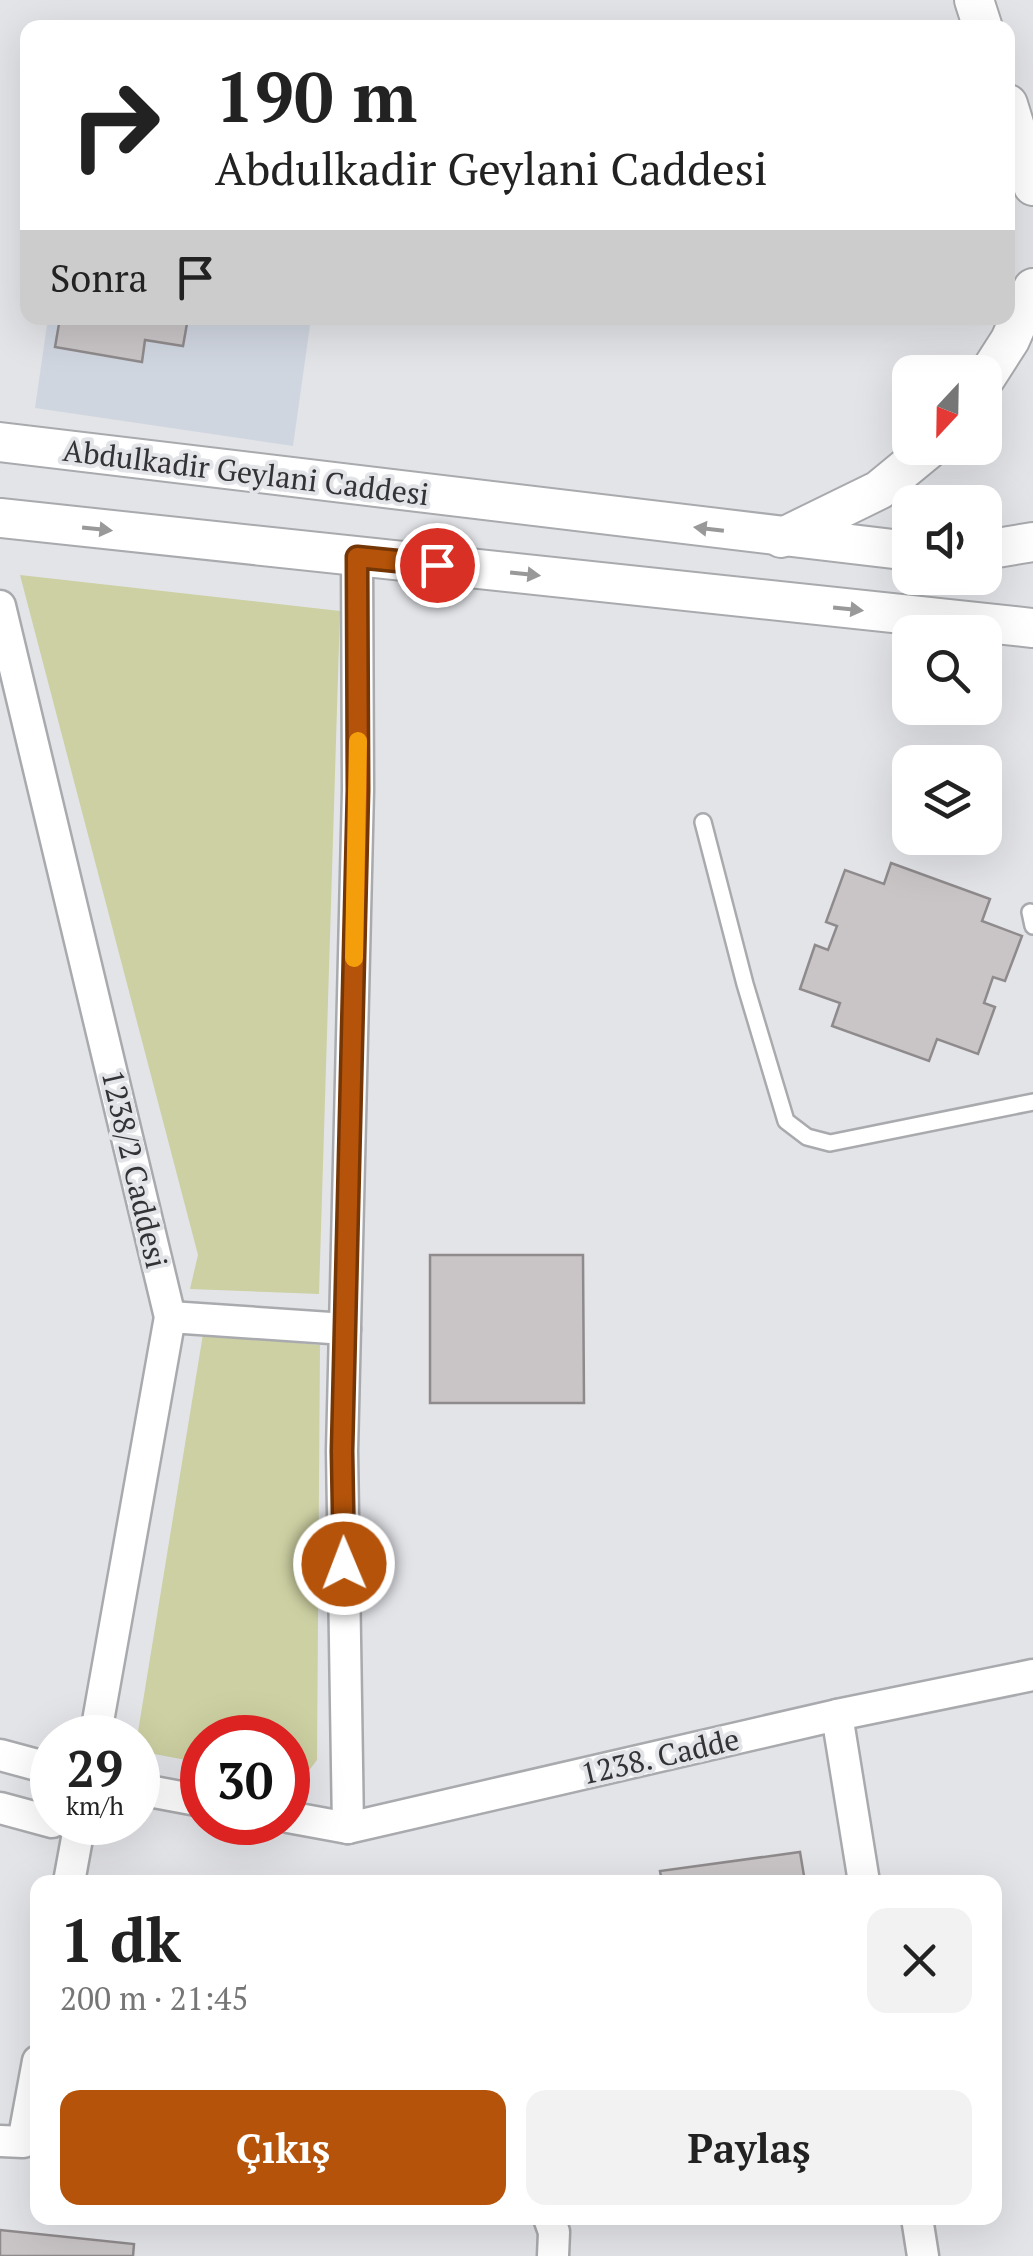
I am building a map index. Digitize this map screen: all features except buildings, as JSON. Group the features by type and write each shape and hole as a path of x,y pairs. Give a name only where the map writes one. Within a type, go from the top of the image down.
{"street":[{"path":"1015,127 1033,186"},
{"path":"1000,355 1033,288"},
{"name":"Abdulkadir Geylani Caddesi","path":"0,442 892,549"},
{"path":"780,538 879,490 909,465"},
{"path":"0,518 1033,628"},
{"path":"1002,547 1033,542"},
{"path":"348,1828 342,1451 358,790 357,557"},
{"name":"1238/2 Caddesi","path":"0,606 170,1317 99,1715"},
{"path":"170,1317 345,1329"},
{"name":"1238. Cadde","path":"310,1820 348,1828 1033,1675"},
{"path":"837,1716 863,1875"},
{"path":"0,1755 30,1764"},
{"path":"0,1808 30,1815"},
{"path":"68,1845 69,1875"},
{"path":"20,2142 30,2097"},
{"path":"552,2225 552,2256"},
{"path":"918,2225 923,2256"}],"lane":[{"path":"703,822 786,1122 807,1137 830,1143 1033,1102"}],"shaded area":[{"path":"47,325 310,325 293,446 35,408"}],"green space":[{"path":"20,575 340,611 319,1294 190,1289 198,1255"},
{"path":"203,1334 320,1345 317,1760 310,1769 310,1715 180,1715 180,1759 160,1755 160,1715 141,1715"}],"slow traffic":[{"path":"354,958 358,741"}],"route":[{"path":"344,1564 342,1451 358,790 357,557 437,565"}]}
